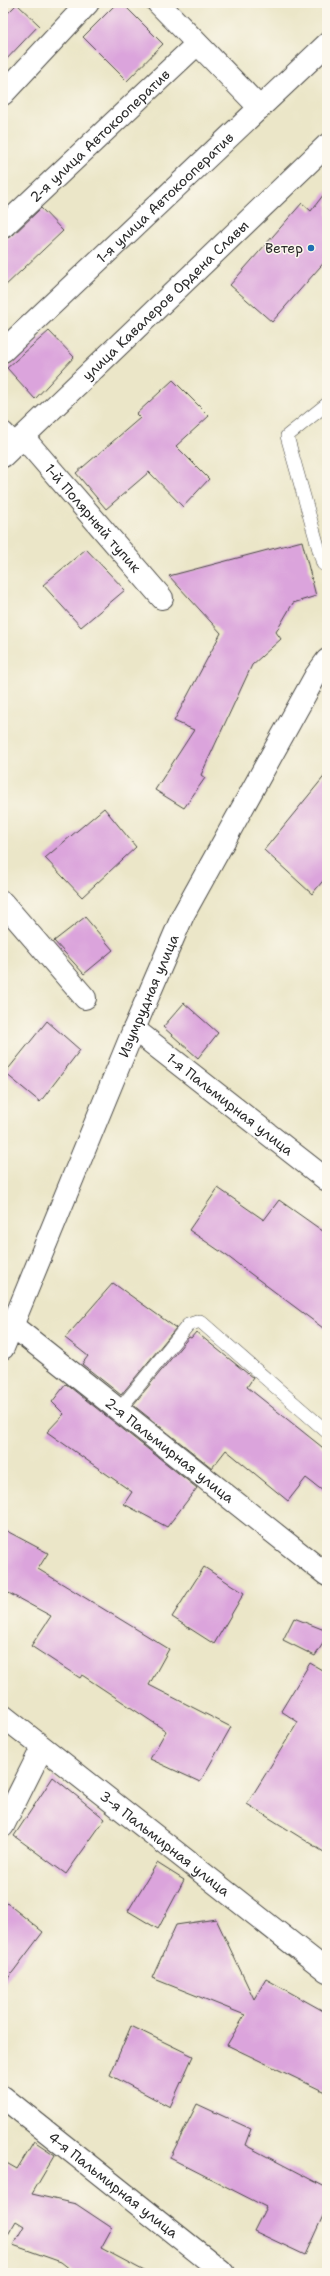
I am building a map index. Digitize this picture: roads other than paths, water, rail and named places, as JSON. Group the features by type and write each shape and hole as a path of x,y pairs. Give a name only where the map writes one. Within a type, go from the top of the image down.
{"street":[{"path":"3,94 88,3"},
{"path":"158,3 260,108"},
{"name":"2-я улица Автокооператив","path":"3,227 197,44"},
{"name":"1-я улица Автокооператив","path":"3,351 327,44"},
{"name":"улица Кавалеров Ордена Славы","path":"11,443 327,145"},
{"name":"1-й Полярный тупик","path":"11,443 162,598"},
{"name":"Изумрудная улица","path":"3,1348 134,1029 183,915 316,675 327,660"},
{"path":"3,903 85,998"},
{"name":"1-я Пальмирная улица","path":"134,1029 327,1180"},
{"name":"2-я Пальмирная улица","path":"13,1326 327,1575"},
{"name":"3-я Пальмирная улица","path":"3,1716 327,1971"},
{"path":"3,1826 42,1748"},
{"name":"4-я Пальмирная улица","path":"3,2097 224,2273"}],"lane":[{"path":"322,564 287,436 327,404"},
{"path":"119,1410 188,1325 200,1321 326,1431"}],"place":[{"name":"Ветер","path":"311,248"}]}
